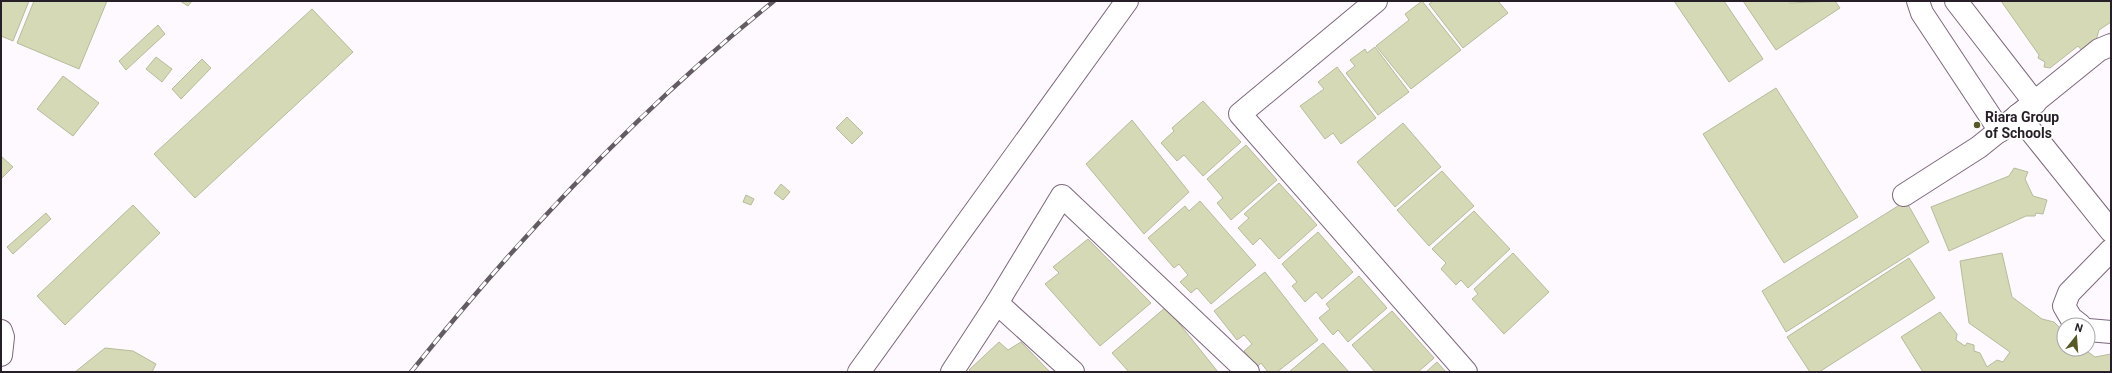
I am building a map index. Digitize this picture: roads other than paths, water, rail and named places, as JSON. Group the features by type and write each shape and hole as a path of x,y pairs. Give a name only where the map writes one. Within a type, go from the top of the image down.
{"street":[{"path":"859,372 1127,1"},
{"path":"1376,1 1240,114 1466,372"},
{"path":"1918,1 1922,13 2000,131"},
{"path":"1956,1 2027,109 2111,231"},
{"path":"1904,195 1979,147 2099,50 2111,45"},
{"path":"952,372 997,304 1062,196 1248,372"},
{"path":"2070,317 2064,306 2069,293 2111,250"},
{"path":"997,304 1073,372"},
{"path":"1,331 3,337 1,354"},
{"path":"2096,332 2111,332"}],"railway":[{"path":"411,372 494,272 582,176 628,130 724,42 774,1"}],"place":[{"name":"Riara Group of Schools","path":"1977,125"}]}
